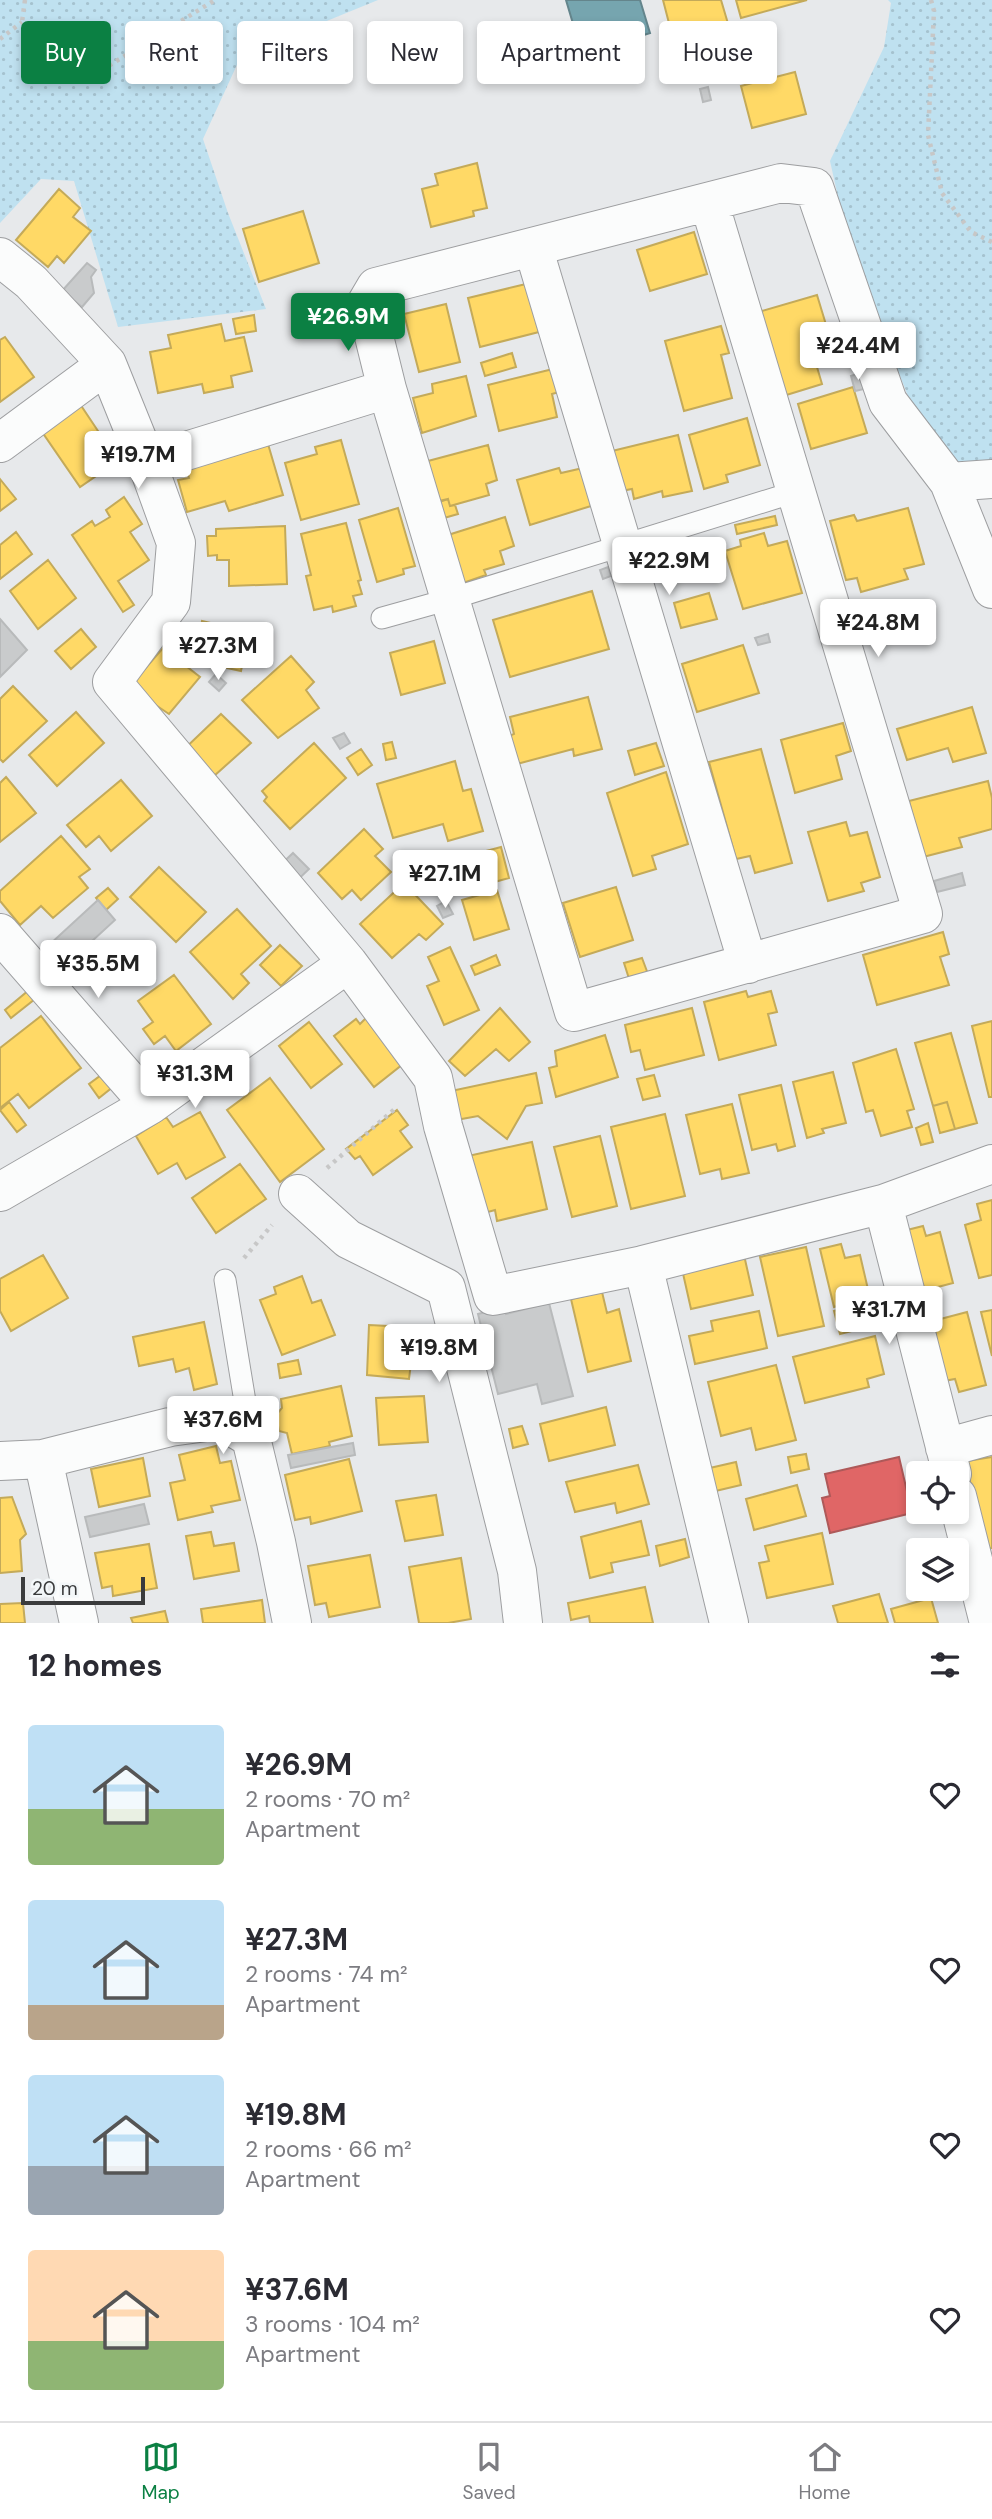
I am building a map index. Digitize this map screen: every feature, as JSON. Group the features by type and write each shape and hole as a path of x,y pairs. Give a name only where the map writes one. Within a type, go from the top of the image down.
{"street":[{"path":"709,202 923,914 574,1012 387,389 366,304 376,287 780,183 814,187 888,402 949,482 992,589"},
{"path":"533,247 748,964"},
{"path":"0,257 31,282 107,364 176,543 171,602 113,682 348,963 433,1078 443,1126 493,1296 643,1265 883,1204 992,1164"},
{"path":"0,443 107,364"},
{"path":"147,463 387,389"},
{"path":"949,482 992,479"},
{"path":"0,933 150,1105"},
{"path":"0,1192 150,1105 348,963"},
{"path":"298,1194 348,1239 446,1288 517,1571 523,1623"},
{"path":"883,1204 948,1461 992,1434"},
{"path":"643,1265 729,1623"},
{"path":"0,1461 43,1459 170,1427 221,1420 251,1438 292,1623"},
{"path":"43,1459 79,1623"},
{"path":"964,1524 989,1623"}],"lane":[{"path":"382,618 798,491"},
{"path":"225,1280 251,1438"}],"path":[{"path":"22,21 26,0"},
{"path":"111,64 215,0"},
{"path":"931,0 934,11 928,135 942,193 971,232 992,243"},
{"path":"0,39 21,23"}],"shaded area":[{"path":"0,0 378,0 327,21 237,21 237,65 203,139 228,213 266,309 118,327 74,181 41,179 0,223"},
{"path":"888,0 992,0 992,467 934,463 848,242 830,161 884,47 891,3"}],"building: Homes":[{"path":"663,0 721,0 727,21 668,21"},
{"path":"736,0 807,0 741,18"},
{"path":"795,72 806,114 752,128 741,86 777,84 777,77"},
{"path":"477,163 487,208 473,211 474,216 431,227 422,189 438,185 435,174"},
{"path":"59,189 80,208 73,217 91,231 64,263 57,256 48,267 16,240"},
{"path":"303,211 319,263 259,282 243,229"},
{"path":"694,232 707,274 650,291 637,250"},
{"path":"526,284 539,332 480,347 468,298"},
{"path":"817,295 834,351 814,357 822,384 780,397 755,313"},
{"path":"446,304 460,362 419,372 404,314"},
{"path":"254,315 256,331 236,334 233,319"},
{"path":"221,324 225,341 244,337 252,371 231,376 233,387 204,393 202,384 158,393 150,352 171,348 168,335"},
{"path":"721,326 729,353 721,355 732,398 684,411 665,341"},
{"path":"5,337 34,377 0,402 0,340"},
{"path":"512,353 516,367 485,376 481,363"},
{"path":"553,369 559,392 552,394 557,417 499,431 488,385"},
{"path":"466,376 476,416 422,433 413,398 433,393 432,384"},
{"path":"853,387 867,433 811,449 798,404"},
{"path":"80,404 118,461 80,487 38,426"},
{"path":"747,418 760,465 726,475 728,482 704,489 689,435"},
{"path":"678,435 692,491 663,497 662,491 634,499 632,489 621,491 612,451"},
{"path":"341,440 359,504 301,520 285,463 317,454 315,447"},
{"path":"268,444 283,495 229,511 225,501 187,512 178,480 189,478 186,468"},
{"path":"488,445 497,480 486,484 489,495 450,506 448,499 439,501 428,461"},
{"path":"559,468 561,473 583,468 591,506 530,525 517,480"},
{"path":"0,479 16,499 0,511"},
{"path":"124,497 142,524 130,532 149,560 118,581 134,605 123,612 72,535 92,521 95,526 110,517 106,510"},
{"path":"448,499 450,506 455,505 458,514 444,518 439,502"},
{"path":"398,508 415,566 403,569 404,574 377,582 359,520"},
{"path":"908,508 924,564 904,569 908,579 861,592 857,578 846,580 830,521 854,515 857,521"},
{"path":"775,516 777,525 737,534 735,525"},
{"path":"505,517 514,546 500,551 504,564 484,570 486,575 463,583 448,535"},
{"path":"346,523 361,580 358,581 362,594 353,596 356,606 333,612 332,606 314,610 306,576 311,575 301,534"},
{"path":"285,526 287,584 229,586 229,560 217,560 217,555 208,556 207,536 216,536 216,529"},
{"path":"16,532 32,554 0,579 0,545"},
{"path":"764,533 768,546 787,541 802,593 743,609 725,551 741,546 740,540"},
{"path":"48,560 76,598 38,629 10,591"},
{"path":"592,591 609,649 510,677 493,620"},
{"path":"709,593 717,619 681,628 674,603"},
{"path":"202,621 249,632 241,671 177,657 184,629 200,632"},
{"path":"81,629 96,647 71,669 55,651"},
{"path":"434,641 445,683 401,695 390,653"},
{"path":"743,645 759,693 697,712 682,664"},
{"path":"163,648 200,677 169,714 129,687"},
{"path":"291,656 314,682 306,690 319,708 278,738 242,700"},
{"path":"13,686 47,721 3,762 0,759 0,699"},
{"path":"588,697 602,749 574,756 573,749 517,764 509,736 514,734 510,717"},
{"path":"972,707 986,753 953,762 948,748 907,760 897,729"},
{"path":"76,712 104,743 57,786 29,755"},
{"path":"221,714 251,743 205,784 179,754"},
{"path":"843,723 851,751 836,756 842,779 795,793 781,740"},
{"path":"392,742 396,758 386,760 383,744"},
{"path":"314,743 346,778 290,829 264,801 267,797 262,791"},
{"path":"656,743 664,766 635,775 628,751"},
{"path":"361,749 372,765 358,775 347,758"},
{"path":"761,749 792,863 755,873 750,856 736,859 709,762"},
{"path":"455,761 463,791 471,789 483,831 448,841 443,824 393,838 377,784"},
{"path":"666,772 688,844 652,856 656,869 633,876 607,793"},
{"path":"6,777 36,813 0,842 0,783"},
{"path":"121,780 152,816 111,851 99,836 86,847 67,825"},
{"path":"988,781 992,798 992,829 959,838 962,847 923,857 909,801"},
{"path":"846,822 850,836 867,832 880,877 861,883 864,891 828,901 808,832"},
{"path":"364,829 383,849 375,856 391,872 361,900 352,890 342,899 318,873"},
{"path":"61,836 90,869 79,877 88,888 53,918 41,906 20,925 0,901 0,891"},
{"path":"501,847 509,878 484,885 475,854"},
{"path":"159,867 206,912 176,942 130,897"},
{"path":"404,883 443,924 426,940 419,934 392,958 360,924"},
{"path":"616,887 633,940 580,957 563,903"},
{"path":"108,888 118,899 106,910 96,898"},
{"path":"497,890 509,929 474,940 462,900"},
{"path":"237,909 271,946 241,974 249,983 233,999 190,952"},
{"path":"943,932 949,954 940,957 949,985 877,1005 863,955"},
{"path":"280,945 302,966 281,986 260,965"},
{"path":"450,947 479,1010 444,1025 427,986 439,981 428,957"},
{"path":"496,955 500,965 475,975 471,966"},
{"path":"642,958 651,982 632,988 624,963"},
{"path":"174,975 211,1024 176,1051 165,1036 154,1044 143,1029 153,1022 138,1001"},
{"path":"29,990 35,999 11,1018 5,1010"},
{"path":"746,991 748,997 771,991 777,1012 768,1014 776,1045 719,1060 704,1002"},
{"path":"500,1008 530,1042 509,1061 496,1049 465,1076 449,1061"},
{"path":"692,1008 704,1055 645,1070 640,1050 631,1052 625,1025"},
{"path":"41,1016 81,1068 29,1108 18,1094 0,1108 0,1048"},
{"path":"366,1018 403,1064 374,1087 334,1036 356,1019 360,1024"},
{"path":"992,1021 992,1097 989,1097 972,1026"},
{"path":"309,1022 342,1064 311,1088 279,1046"},
{"path":"951,1033 977,1123 955,1129 947,1102 933,1106 915,1043"},
{"path":"605,1035 618,1077 556,1097 549,1068 557,1066 555,1051"},
{"path":"896,1049 914,1109 907,1111 912,1127 881,1136 873,1110 866,1112 853,1063"},
{"path":"833,1072 846,1123 822,1129 824,1133 807,1138 793,1082"},
{"path":"104,1073 114,1086 99,1098 89,1084"},
{"path":"536,1073 542,1103 526,1106 507,1139 478,1116 456,1120 451,1091"},
{"path":"654,1075 660,1096 643,1100 637,1079"},
{"path":"270,1078 324,1149 280,1182 227,1110"},
{"path":"781,1085 795,1146 778,1151 776,1144 752,1150 739,1095"},
{"path":"9,1102 26,1125 17,1132 0,1110"},
{"path":"947,1102 955,1129 940,1133 933,1106"},
{"path":"732,1104 749,1173 722,1179 720,1169 700,1174 686,1115"},
{"path":"397,1110 408,1125 400,1131 412,1147 373,1175 360,1156 355,1159 346,1149"},
{"path":"200,1112 225,1157 186,1179 177,1163 158,1174 136,1136 166,1117 173,1127"},
{"path":"665,1114 685,1196 631,1209 611,1127"},
{"path":"928,1123 933,1142 921,1145 916,1128"},
{"path":"600,1136 617,1206 572,1217 554,1147"},
{"path":"532,1142 547,1209 497,1221 495,1210 473,1216 459,1158"},
{"path":"240,1164 266,1199 216,1233 192,1198"},
{"path":"992,1200 992,1275 979,1278 965,1225 981,1220 977,1204"},
{"path":"923,1226 926,1236 940,1232 953,1283 911,1294 895,1233"},
{"path":"841,1244 845,1258 860,1255 870,1298 834,1307 820,1249"},
{"path":"806,1247 824,1326 778,1336 760,1257"},
{"path":"43,1255 68,1298 11,1331 0,1311 0,1279"},
{"path":"744,1255 753,1295 691,1309 682,1269"},
{"path":"302,1276 312,1303 321,1300 335,1335 282,1355 260,1300 276,1294 274,1287"},
{"path":"602,1292 607,1313 619,1309 631,1361 588,1372 571,1299"},
{"path":"865,1303 871,1326 840,1334 834,1311"},
{"path":"992,1310 992,1356 981,1312"},
{"path":"759,1311 767,1348 695,1364 689,1336 713,1331 711,1321"},
{"path":"967,1312 986,1385 959,1392 955,1379 944,1381 929,1322"},
{"path":"204,1322 217,1384 194,1390 189,1368 176,1372 173,1359 139,1366 133,1337"},
{"path":"369,1325 407,1327 406,1338 414,1340 409,1379 367,1375"},
{"path":"875,1336 884,1374 867,1379 869,1387 805,1403 793,1357"},
{"path":"298,1360 301,1374 280,1378 278,1364"},
{"path":"776,1365 796,1440 756,1450 751,1428 721,1436 708,1382"},
{"path":"341,1386 352,1436 329,1442 330,1446 292,1454 287,1433 279,1431 276,1415 282,1408 281,1399"},
{"path":"424,1396 428,1442 379,1445 376,1398"},
{"path":"606,1407 615,1445 549,1461 540,1424"},
{"path":"522,1426 528,1444 513,1448 509,1429"},
{"path":"216,1446 220,1463 231,1461 240,1500 211,1506 213,1512 178,1520 170,1483 185,1480 179,1455"},
{"path":"806,1454 809,1469 791,1473 788,1457"},
{"path":"992,1457 992,1548 980,1550 967,1461"},
{"path":"143,1458 150,1496 99,1507 91,1469"},
{"path":"349,1459 362,1511 311,1524 310,1517 295,1520 285,1475"},
{"path":"736,1462 741,1485 707,1493 701,1470"},
{"path":"638,1465 649,1504 617,1513 615,1503 575,1512 566,1482"},
{"path":"797,1485 806,1516 754,1530 746,1499"},
{"path":"436,1495 443,1535 405,1541 396,1501"},
{"path":"12,1497 26,1534 20,1540 22,1571 0,1573 0,1498"},
{"path":"641,1521 649,1555 611,1563 613,1572 590,1578 581,1537"},
{"path":"211,1532 214,1546 234,1543 239,1571 194,1579 186,1536"},
{"path":"822,1533 833,1584 767,1598 759,1563 769,1561 765,1546"},
{"path":"685,1539 689,1557 660,1566 656,1546"},
{"path":"149,1544 157,1588 113,1596 112,1586 102,1588 95,1553"},
{"path":"370,1555 380,1607 329,1617 326,1603 315,1605 308,1566"},
{"path":"461,1558 471,1619 448,1623 419,1623 409,1567"},
{"path":"645,1587 653,1623 590,1623 589,1616 571,1620 568,1603"},
{"path":"879,1594 888,1623 838,1623 833,1606"},
{"path":"262,1600 265,1623 203,1623 201,1609"},
{"path":"920,1601 932,1601 938,1623 895,1623 891,1609"},
{"path":"23,1603 25,1623 0,1623 0,1604"},
{"path":"165,1611 168,1623 133,1623 131,1618"}],"building: Shops":[{"path":"899,1457 906,1487 906,1514 830,1533 822,1498 830,1496 825,1474"}],"building: Public":[{"path":"566,0 640,0 650,33 645,35 645,21 572,21"}],"building: Other":[{"path":"708,87 711,100 703,102 700,89"},
{"path":"87,263 96,270 91,277 94,293 82,307 62,291"},
{"path":"860,373 864,389 855,391 851,376"},
{"path":"608,567 611,576 603,579 600,570"},
{"path":"0,619 27,650 0,677"},
{"path":"768,634 770,642 758,645 755,638"},
{"path":"216,674 226,683 219,691 209,682"},
{"path":"344,733 350,743 340,749 333,738"},
{"path":"293,853 309,869 289,888 274,871"},
{"path":"962,873 965,885 937,892 934,881"},
{"path":"98,900 115,920 67,964 49,945"},
{"path":"446,901 453,914 443,918 437,906"},
{"path":"549,1303 573,1396 542,1404 537,1384 498,1394 478,1314 504,1307 506,1314"},
{"path":"353,1443 355,1455 291,1468 288,1455"},
{"path":"144,1504 149,1524 90,1537 85,1517"}]}
